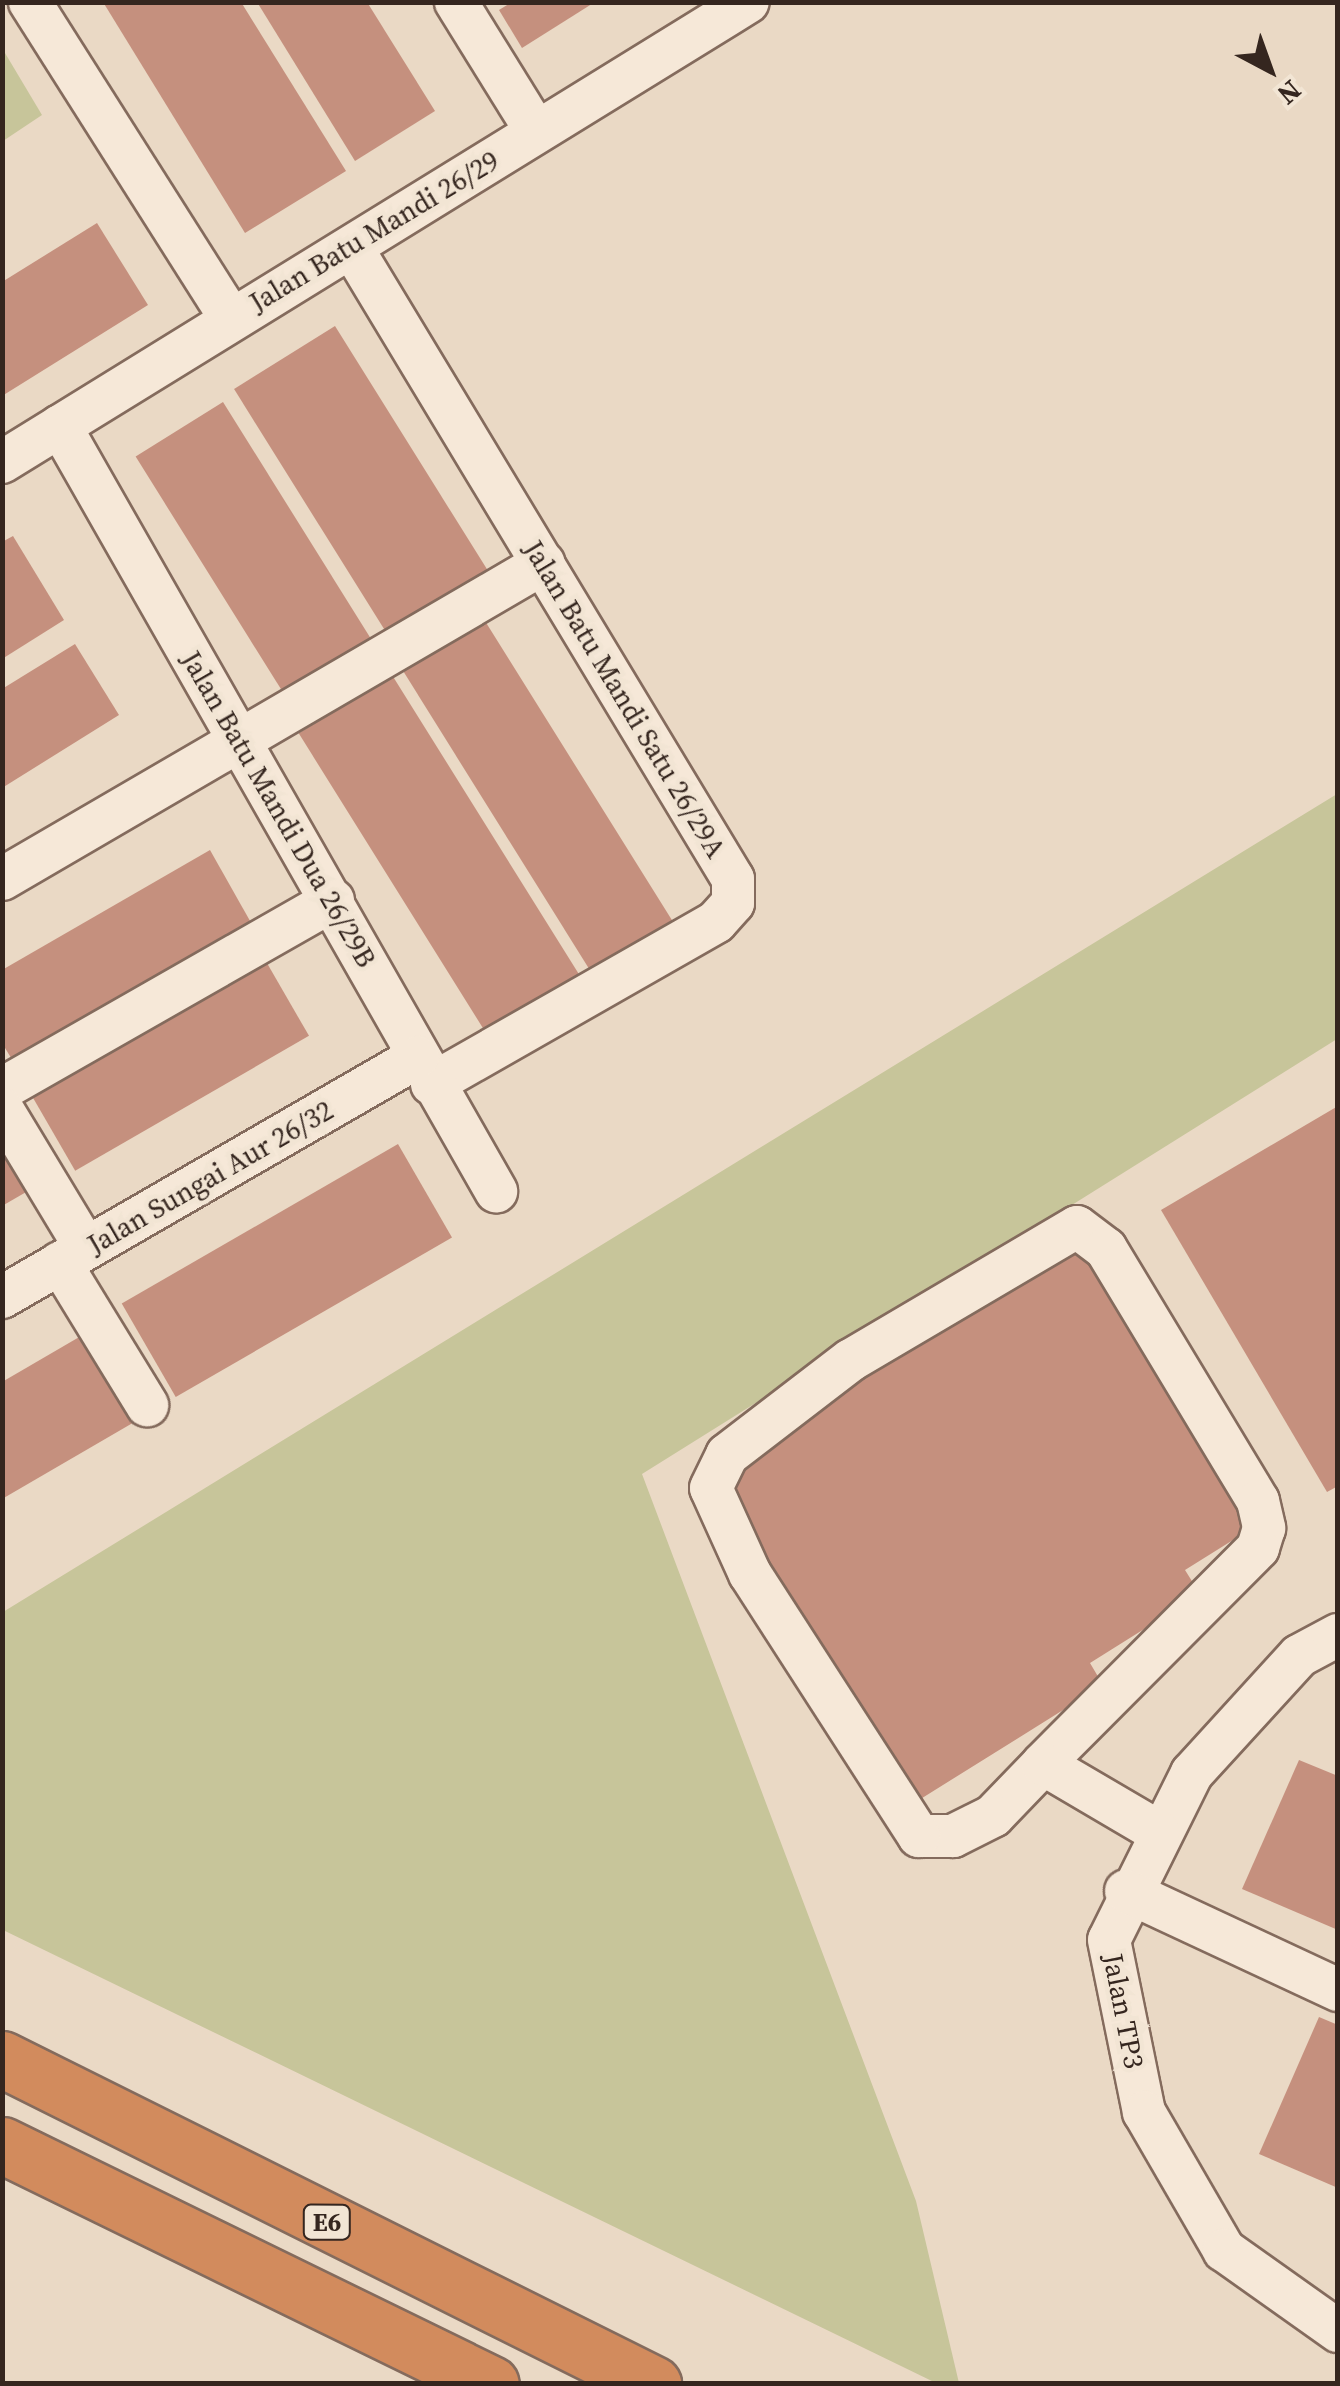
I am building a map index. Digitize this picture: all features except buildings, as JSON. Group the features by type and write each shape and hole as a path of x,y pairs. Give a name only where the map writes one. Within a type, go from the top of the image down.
{"highway":[{"name":"E6","path":"2,2059 653,2384"},
{"path":"2,2145 490,2384"}],"street":[{"path":"30,2 230,318"},
{"path":"456,2 536,132"},
{"name":"Jalan Batu Mandi 26/29","path":"2,462 748,2"},
{"name":"Jalan Batu Mandi Satu 26/29A","path":"352,248 734,878 733,902 716,922 425,1071"},
{"name":"Jalan Batu Mandi Dua 26/29B","path":"60,426 496,1192"},
{"path":"2,879 544,563"},
{"path":"2,1089 333,900"},
{"name":"Jalan Sungai Aur 26/32","path":"2,1296 425,1071"},
{"path":"2,1109 147,1405"},
{"path":"1078,1227 1106,1249 1258,1501 1264,1528 1258,1548 1043,1764 993,1816 953,1836 919,1836 750,1574 712,1488 727,1455 850,1360 1078,1227"},
{"name":"Jalan TP3","path":"1338,1635 1318,1664 1192,1773 1126,1891 1109,1940 1144,2112 1224,2250 1338,2331"},
{"path":"1043,1764 1159,1832"},
{"path":"1126,1891 1338,1990"}],"shaded area":[{"path":"2,48 42,115 3,141 2,141"},
{"path":"1337,794 1337,1039 642,1474 916,2201 959,2383 936,2383 3,1930 3,1612"}]}
